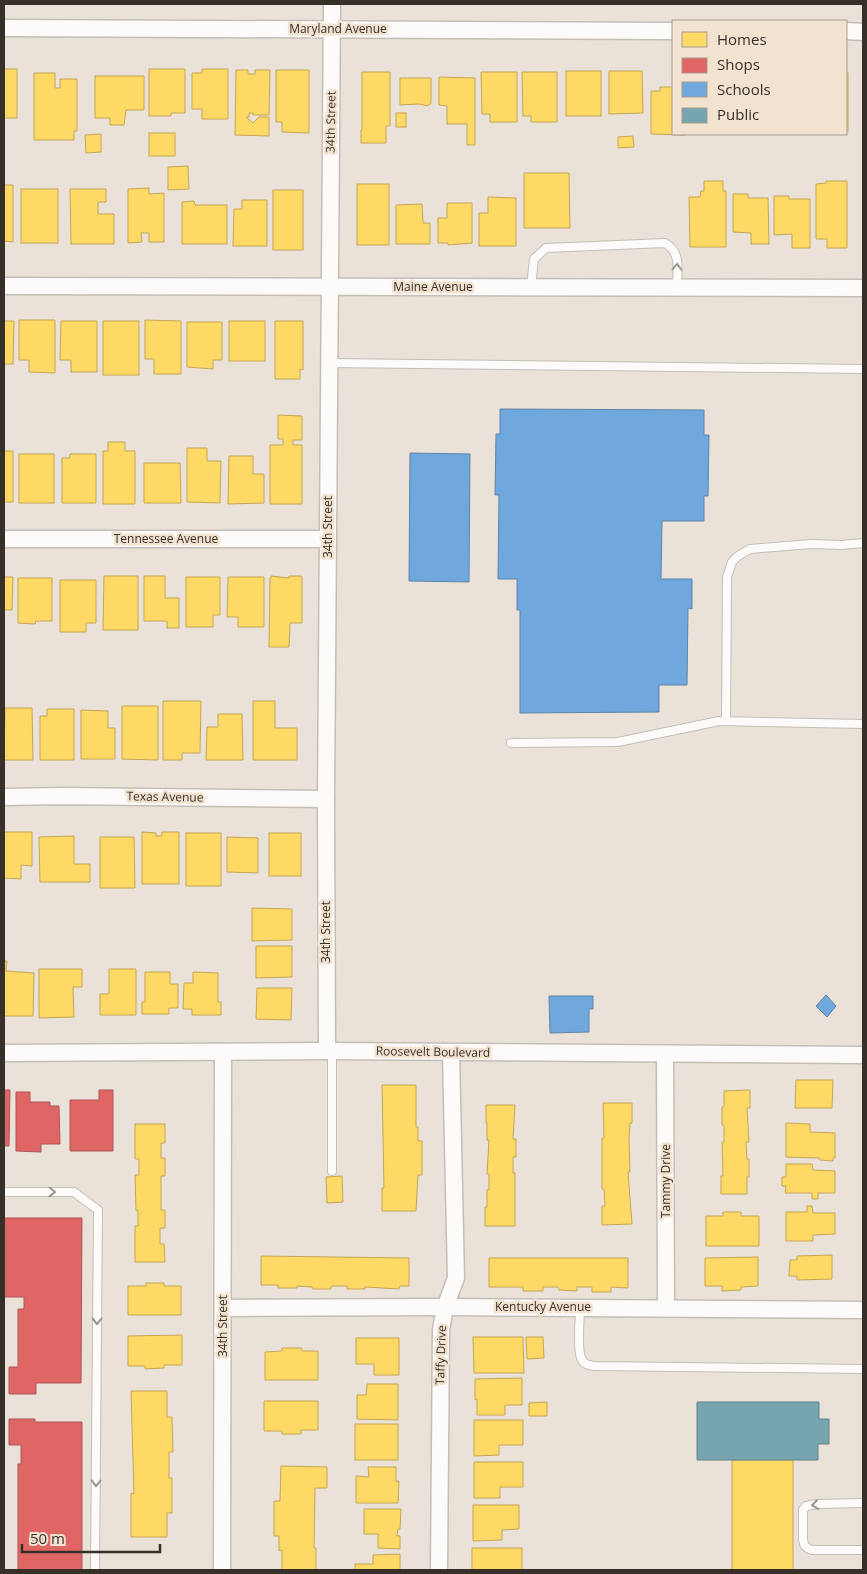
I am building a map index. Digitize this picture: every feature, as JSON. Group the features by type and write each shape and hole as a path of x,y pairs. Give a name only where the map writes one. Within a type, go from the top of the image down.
{"street":[{"name":"34th Street","path":"329,1051 326,799 332,4"},
{"name":"Maryland Avenue","path":"4,28 672,31"},
{"path":"847,31 863,32"},
{"name":"Maine Avenue","path":"4,286 863,288"},
{"name":"Tennessee Avenue","path":"4,539 328,539"},
{"name":"Texas Avenue","path":"4,797 326,799"},
{"name":"Roosevelt Boulevard","path":"4,1053 329,1051 863,1056"},
{"name":"34th Street","path":"222,1570 223,1052"},
{"name":"Taffy Drive","path":"439,1570 440,1330 445,1307 456,1278 451,1053"},
{"name":"Tammy Drive","path":"665,1054 666,1308"},
{"name":"Kentucky Avenue","path":"223,1308 580,1307 863,1310"}],"lane":[{"path":"531,287 534,259 546,248 666,242 673,247 678,257 677,288"},
{"path":"329,363 863,369"},
{"path":"726,721 727,577 732,562 750,549 811,544 841,545 863,543"},
{"path":"512,743 618,742 692,726 726,721 863,724"},
{"path":"329,1051 332,1170"},
{"path":"4,1192 74,1192 98,1210 95,1570"},
{"path":"580,1307 579,1350 581,1359 586,1364 594,1366 863,1369"},
{"path":"863,1503 817,1504 806,1506 803,1510 804,1545 808,1549 863,1550"}],"building: Homes":[{"path":"4,69 17,69 17,118 4,118"},
{"path":"149,69 185,69 185,113 171,113 171,116 149,116"},
{"path":"202,69 228,69 228,119 202,119 202,109 192,109 192,73 202,73"},
{"path":"236,70 248,70 248,74 255,74 255,70 270,70 269,115 253,115 253,113 249,113 249,117 246,117 253,123 259,117 269,117 269,136 235,135"},
{"path":"276,70 309,70 309,133 282,132 282,122 276,122"},
{"path":"566,71 601,71 601,116 566,116"},
{"path":"609,71 642,71 643,113 609,114"},
{"path":"362,72 390,72 390,126 386,126 386,143 361,143"},
{"path":"481,72 517,72 517,122 490,122 490,114 482,114"},
{"path":"522,72 557,72 557,122 531,122 531,116 523,116"},
{"path":"34,73 55,73 55,88 60,88 60,79 77,79 77,131 74,131 74,140 34,140"},
{"path":"847,73 848,73 847,131"},
{"path":"95,76 144,76 144,110 126,110 124,125 110,125 110,118 95,118"},
{"path":"439,77 475,78 475,145 467,145 467,124 447,124 447,106 439,105"},
{"path":"400,78 431,78 431,103 428,106 419,104 400,105"},
{"path":"660,87 672,87 672,135 651,134 651,91 660,91"},
{"path":"396,113 406,113 406,127 396,127"},
{"path":"149,133 175,133 175,156 149,156"},
{"path":"101,134 101,152 86,153 85,135"},
{"path":"633,136 634,147 618,148 618,137"},
{"path":"188,166 189,189 168,190 168,167"},
{"path":"524,173 569,173 570,228 524,228"},
{"path":"704,181 723,181 723,191 726,191 726,247 690,247 689,197 700,197 701,191 704,191"},
{"path":"826,181 847,181 847,248 827,248 827,239 816,239 816,184 826,183"},
{"path":"357,184 389,184 389,245 357,245"},
{"path":"4,185 13,185 13,242 4,241"},
{"path":"149,188 149,194 164,193 164,242 149,242 149,233 141,233 142,242 128,243 128,189"},
{"path":"21,189 58,189 58,243 21,243"},
{"path":"70,189 106,189 106,202 98,202 98,214 114,214 114,244 71,244"},
{"path":"273,190 303,190 303,250 273,250"},
{"path":"733,194 748,194 748,198 768,198 769,244 751,244 751,233 733,232"},
{"path":"774,196 789,196 789,199 810,199 810,248 792,248 792,234 774,235"},
{"path":"488,197 516,198 516,246 479,246 479,213 488,213"},
{"path":"242,200 267,200 267,246 233,246 234,209 242,209"},
{"path":"194,201 195,205 227,205 227,244 182,244 182,202"},
{"path":"447,203 472,203 472,243 448,245 448,243 438,243 438,218 447,218"},
{"path":"422,204 423,223 430,223 430,244 396,244 396,205"},
{"path":"19,320 55,320 55,373 29,372 29,360 19,360"},
{"path":"145,320 181,321 181,374 154,374 154,359 145,359"},
{"path":"4,321 14,321 13,364 4,364"},
{"path":"61,321 97,321 97,372 71,372 71,360 60,360"},
{"path":"103,321 139,321 139,375 103,375"},
{"path":"229,321 265,321 265,361 229,361"},
{"path":"275,321 303,321 303,370 300,369 300,379 275,379"},
{"path":"187,322 222,322 222,360 213,360 213,369 187,367"},
{"path":"278,415 302,416 302,440 293,440 293,445 302,445 302,504 270,504 270,445 283,445 283,439 278,439"},
{"path":"108,442 125,442 125,451 135,451 135,504 103,504 103,451 108,451"},
{"path":"187,448 207,448 207,461 221,461 220,503 187,502"},
{"path":"4,451 13,451 13,502 4,502"},
{"path":"19,454 54,454 54,503 19,503"},
{"path":"70,454 96,454 96,503 62,503 62,458 70,458"},
{"path":"229,456 253,456 253,474 264,474 264,503 228,504"},
{"path":"144,463 180,463 181,503 144,503"},
{"path":"104,576 138,576 138,630 103,630"},
{"path":"144,576 165,576 165,598 179,598 179,628 167,628 167,621 144,621"},
{"path":"271,576 289,578 289,576 301,576 302,578 302,623 290,623 289,647 269,647"},
{"path":"4,577 13,577 12,610 4,610"},
{"path":"186,577 220,577 220,615 213,615 213,627 186,627"},
{"path":"228,577 264,577 264,627 238,627 238,617 227,617"},
{"path":"18,578 52,578 52,621 36,621 35,624 18,623"},
{"path":"60,580 96,580 96,623 86,623 86,632 60,632"},
{"path":"163,701 201,701 200,753 182,753 182,760 163,760"},
{"path":"253,701 275,701 275,728 297,728 297,760 253,760"},
{"path":"122,706 158,706 158,760 122,759"},
{"path":"5,708 32,708 33,760 4,760"},
{"path":"47,709 74,709 74,760 40,760 40,716 47,716"},
{"path":"81,710 108,711 108,728 115,728 115,759 81,759"},
{"path":"218,714 242,714 243,760 206,760 207,727 218,727"},
{"path":"4,832 32,832 32,866 21,865 21,879 4,878"},
{"path":"142,832 156,833 156,836 162,836 162,832 179,832 179,884 142,884"},
{"path":"186,833 221,833 221,886 186,886"},
{"path":"269,833 301,833 301,876 269,876"},
{"path":"74,836 74,864 90,864 90,882 40,882 39,837"},
{"path":"100,837 134,837 135,888 100,888"},
{"path":"227,837 258,838 258,873 227,872"},
{"path":"252,908 292,909 292,940 252,941"},
{"path":"256,946 292,946 292,977 256,978"},
{"path":"4,961 7,961 6,971 34,973 33,1016 4,1016"},
{"path":"39,969 82,969 82,987 73,987 74,1017 39,1018"},
{"path":"109,969 136,969 136,1015 100,1015 100,994 109,994"},
{"path":"145,972 170,972 170,984 178,984 178,1008 169,1008 169,1014 142,1014 142,1002 145,1002"},
{"path":"193,972 218,973 218,1002 221,1002 221,1015 192,1015 192,1009 183,1009 184,983 193,983"},
{"path":"257,988 292,988 291,1020 256,1019"},
{"path":"796,1080 833,1080 832,1108 795,1108"},
{"path":"382,1085 416,1085 416,1127 418,1127 418,1141 422,1141 422,1175 418,1175 416,1211 382,1211 382,1188 384,1188"},
{"path":"750,1090 750,1108 747,1108 749,1142 746,1142 747,1159 749,1159 747,1194 721,1194 721,1176 723,1176 722,1142 724,1142 722,1107 724,1107 724,1091"},
{"path":"603,1103 632,1103 632,1123 630,1123 629,1139 630,1172 628,1172 632,1224 602,1225 602,1206 605,1206 604,1189 602,1189"},
{"path":"486,1105 515,1105 513,1139 516,1139 516,1157 513,1157 513,1173 515,1173 515,1226 485,1226 485,1207 487,1207 487,1190 489,1190 489,1174 487,1174 489,1140 487,1140"},
{"path":"786,1123 810,1124 810,1132 835,1133 835,1158 833,1158 833,1161 820,1160 819,1158 786,1157"},
{"path":"135,1124 165,1124 165,1143 161,1143 161,1158 165,1158 165,1176 161,1176 161,1210 165,1210 165,1228 160,1228 160,1244 164,1244 165,1262 135,1262 135,1226 138,1226 138,1210 136,1211 135,1175 139,1175 139,1159 135,1159"},
{"path":"786,1164 812,1164 813,1170 835,1171 835,1193 818,1193 818,1199 812,1199 812,1193 785,1193 786,1186 782,1186 782,1177 786,1177"},
{"path":"342,1176 343,1202 327,1203 326,1177"},
{"path":"807,1206 812,1206 813,1213 835,1213 835,1234 813,1235 813,1241 786,1241 786,1212 807,1212"},
{"path":"723,1212 741,1212 741,1216 759,1216 759,1246 706,1246 706,1216 723,1216"},
{"path":"832,1255 832,1279 797,1280 797,1276 789,1276 790,1260 797,1260 797,1256"},
{"path":"261,1256 409,1258 409,1286 400,1286 399,1289 365,1287 365,1289 347,1289 347,1286 331,1286 331,1289 313,1289 312,1287 278,1288 278,1285 261,1285"},
{"path":"758,1257 758,1286 741,1287 741,1290 722,1291 722,1286 705,1286 705,1258"},
{"path":"489,1258 628,1258 628,1288 611,1287 611,1292 592,1292 592,1287 577,1287 577,1291 559,1290 558,1287 543,1287 543,1291 523,1291 523,1287 489,1287"},
{"path":"146,1283 164,1283 164,1286 181,1286 181,1315 128,1315 128,1286 146,1286"},
{"path":"182,1335 182,1365 164,1365 164,1368 145,1369 145,1366 128,1366 128,1336"},
{"path":"473,1337 523,1337 524,1373 474,1373"},
{"path":"526,1337 543,1337 544,1358 527,1359"},
{"path":"356,1338 399,1338 399,1375 374,1375 374,1364 356,1364"},
{"path":"282,1348 301,1348 302,1351 318,1351 318,1380 265,1380 265,1352 282,1351"},
{"path":"522,1378 522,1405 505,1405 505,1415 477,1415 475,1379"},
{"path":"367,1384 398,1384 398,1420 357,1419 357,1395 366,1395"},
{"path":"131,1391 167,1391 167,1417 172,1417 173,1452 169,1452 169,1478 172,1478 172,1513 167,1513 167,1537 131,1537 131,1493 134,1494"},
{"path":"264,1401 318,1401 318,1430 301,1430 301,1434 282,1434 282,1431 264,1431"},
{"path":"547,1402 547,1416 529,1416 529,1403"},
{"path":"474,1420 523,1420 523,1445 499,1445 499,1455 474,1456"},
{"path":"355,1424 398,1424 398,1460 355,1460"},
{"path":"732,1460 793,1460 793,1570 732,1570"},
{"path":"474,1462 523,1462 523,1487 500,1487 500,1498 474,1498"},
{"path":"281,1466 327,1467 327,1488 315,1488 314,1548 316,1548 316,1570 282,1570 282,1550 279,1551 279,1536 274,1536 274,1501 280,1501"},
{"path":"368,1467 396,1467 396,1482 399,1481 398,1503 356,1503 356,1476 369,1477"},
{"path":"473,1505 519,1505 519,1529 502,1530 502,1540 473,1541"},
{"path":"364,1509 401,1509 400,1529 398,1529 397,1536 400,1536 400,1549 378,1548 378,1534 364,1534"},
{"path":"472,1548 522,1548 522,1570 472,1570"},
{"path":"400,1554 400,1570 355,1570 355,1564 373,1564 373,1555"}],"building: Shops":[{"path":"4,1090 10,1090 9,1146 4,1146"},
{"path":"99,1090 113,1090 113,1151 70,1151 70,1100 99,1100"},
{"path":"16,1092 30,1092 30,1102 50,1102 50,1106 59,1106 60,1144 41,1144 41,1152 16,1151"},
{"path":"4,1218 82,1218 81,1383 36,1383 36,1394 9,1394 9,1367 18,1367 18,1309 24,1309 24,1297 4,1297"},
{"path":"9,1419 35,1419 35,1422 82,1422 82,1570 18,1570 18,1464 21,1464 21,1445 9,1445"}],"building: Schools":[{"path":"500,409 704,410 704,435 709,435 708,496 704,496 704,521 662,521 661,579 692,579 692,609 688,608 687,685 659,685 659,712 520,713 520,610 517,610 517,579 498,579 499,495 495,495 496,434 500,434"},
{"path":"410,453 470,454 469,582 409,581"},
{"path":"826,995 836,1006 827,1017 816,1006"},
{"path":"549,996 593,996 593,1009 589,1009 589,1032 550,1033"}],"building: Public":[{"path":"697,1402 819,1402 819,1419 829,1419 829,1444 818,1444 818,1460 697,1460"}]}
